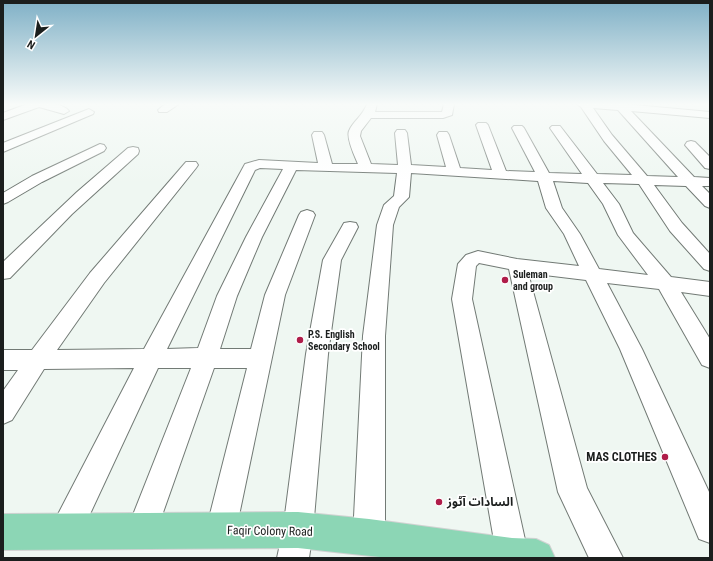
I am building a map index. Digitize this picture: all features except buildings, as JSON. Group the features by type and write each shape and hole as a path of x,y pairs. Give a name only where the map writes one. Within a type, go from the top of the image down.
{"main road":[{"name":"Faqir Colony Road","path":"3,532 221,530 296,544 369,537 520,558"}],"street":[{"path":"3,148 46,130"},
{"path":"356,130 354,136 366,168"},
{"path":"484,130 500,174"},
{"path":"519,130 544,177 554,208 572,234 631,349 710,528"},
{"path":"558,130 611,204 626,235 665,283 710,358"},
{"path":"602,130 643,180 676,227 710,265"},
{"path":"650,130 689,181 710,203"},
{"path":"369,537 374,336 386,225 392,205 401,197 405,169 402,133"},
{"path":"318,135 326,168"},
{"path":"443,135 454,172"},
{"path":"710,145 692,145 710,165"},
{"path":"3,199 37,179 100,148"},
{"path":"3,273 60,217 133,151"},
{"path":"66,531 151,358 250,167 259,164 291,167 405,169 544,177 710,182"},
{"path":"3,412 38,359 97,278 191,165"},
{"path":"142,530 206,358 227,296 254,237 291,167"},
{"path":"221,530 275,295 307,215"},
{"path":"296,544 317,354 332,260 350,227"},
{"path":"520,558 462,299 467,264 472,259 478,257 517,264 710,289"},
{"path":"517,264 573,492 591,530 608,558"},
{"path":"3,360 151,358 260,360"}],"place":[{"name":"Suleman and group","path":"505,280"},
{"name":"P.S. English Secondary School","path":"300,340"},
{"name":"MAS CLOTHES","path":"665,457"},
{"name":"السادات آٹوز","path":"439,502"}]}
